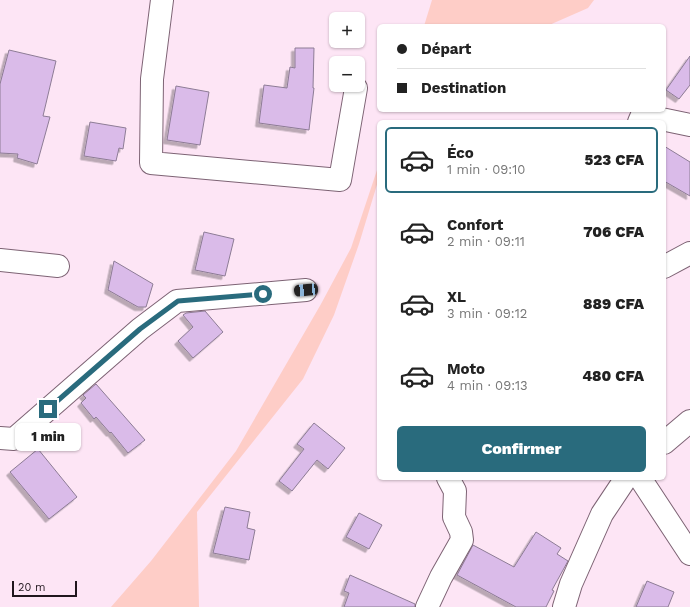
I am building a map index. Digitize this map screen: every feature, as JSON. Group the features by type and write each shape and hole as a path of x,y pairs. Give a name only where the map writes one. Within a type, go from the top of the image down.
{"street":[{"path":"162,0 152,79 150,163 340,180 355,92"},
{"path":"640,120 642,115 690,125"},
{"path":"666,266 690,253"},
{"path":"0,260 58,266"},
{"path":"5,443 140,329 178,301 306,290"},
{"path":"666,441 690,421"},
{"path":"427,607 441,577 462,540 461,532 454,517 455,491 449,480"},
{"path":"564,607 571,584 602,514 625,480"},
{"path":"641,480 689,552"}],"shaded area":[{"path":"432,0 594,0 588,8 552,24 425,24"},
{"path":"377,170 377,185 359,244 334,315 303,379 197,512 199,607 111,607 151,561 236,451 321,304 351,248"}],"building":[{"path":"295,48 314,48 314,88 309,130 259,123 264,85 287,88 290,67 295,68"},
{"path":"9,50 56,61 43,116 50,117 37,164 17,158 18,154 0,153 0,84"},
{"path":"690,56 690,85 679,99 666,90"},
{"path":"176,86 209,92 200,145 167,140"},
{"path":"90,122 126,128 123,149 119,148 116,161 84,156"},
{"path":"666,147 690,162 690,196 666,182"},
{"path":"204,232 234,239 225,276 195,270"},
{"path":"114,261 153,284 146,307 138,307 108,290"},
{"path":"205,311 223,332 193,358 178,341 193,327 183,315 186,313"},
{"path":"96,384 145,440 128,453 111,432 110,433 96,417 94,419 81,403 86,398 83,395"},
{"path":"314,423 345,448 328,469 317,460 292,491 279,481 304,449 297,444"},
{"path":"38,449 77,497 49,519 10,472"},
{"path":"225,507 250,512 247,528 255,530 249,560 213,553"},
{"path":"359,513 382,525 369,549 346,537"},
{"path":"536,532 561,548 557,554 568,561 552,590 554,591 546,607 516,607 457,575 473,545 514,567"},
{"path":"350,575 415,604 415,607 344,607 349,593 344,591"},
{"path":"647,581 674,592 668,607 636,607"}],"route":[{"path":"48,409 140,329 178,301 263,294"}]}
